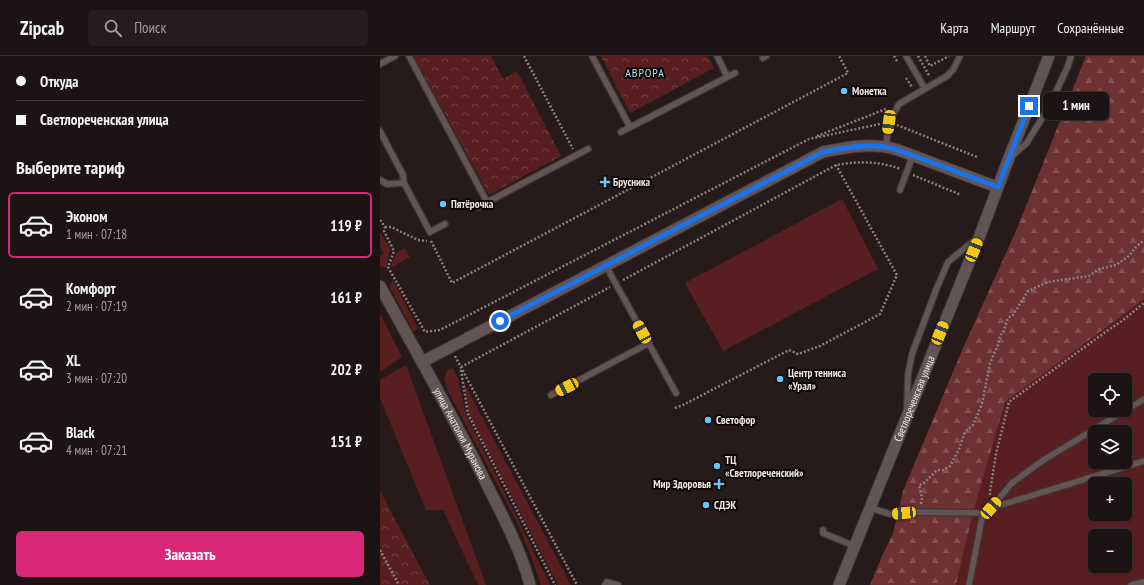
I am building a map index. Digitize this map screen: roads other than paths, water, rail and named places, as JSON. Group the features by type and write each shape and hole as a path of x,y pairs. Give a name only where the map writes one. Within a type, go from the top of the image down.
{"street":[{"name":"Светлореченская улица","path":"839,585 980,235 1008,159 1049,56"},
{"path":"422,362 823,152 858,146 886,146 998,187"},
{"name":"улица Анатолия Муранова","path":"380,286 503,516 523,561 530,585"}],"lane":[{"path":"380,64 395,56"},
{"path":"409,56 487,202"},
{"path":"592,56 630,128"},
{"path":"717,56 727,76"},
{"path":"906,56 925,89"},
{"path":"886,146 889,122 899,104 947,76 953,70 960,56"},
{"path":"1008,159 1026,144 1049,107 1068,66 1071,56"},
{"path":"621,132 735,72"},
{"path":"380,131 403,175 404,183 430,232 445,224"},
{"path":"478,207 588,149"},
{"path":"900,190 913,155"},
{"path":"380,180 387,184 404,183"},
{"path":"907,415 908,375 912,354 936,290 948,262 980,235"},
{"path":"606,266 676,394"},
{"path":"551,395 649,344"},
{"path":"991,508 1012,483 1042,461 1144,398"},
{"path":"870,508 890,514 919,512 983,513 991,508 1144,461"},
{"path":"969,585 983,513"},
{"path":"823,530 824,533 854,546"},
{"path":"605,585 607,582 618,585"},
{"path":"1132,585 1144,582"}],"place":[{"name":"Монетка","path":"844,91"},
{"name":"Брусника","path":"605,182"},
{"name":"Пятёрочка","path":"443,204"},
{"name":"Центр тенниса «Урал»","path":"780,379"},
{"name":"Светофор","path":"708,420"},
{"name":"ТЦ «Светлореченский»","path":"717,466"},
{"name":"Мир Здоровья","path":"719,484"},
{"name":"СДЭК","path":"706,505"}],"district":[{"name":"АВРОРА","path":"645,73"}]}
